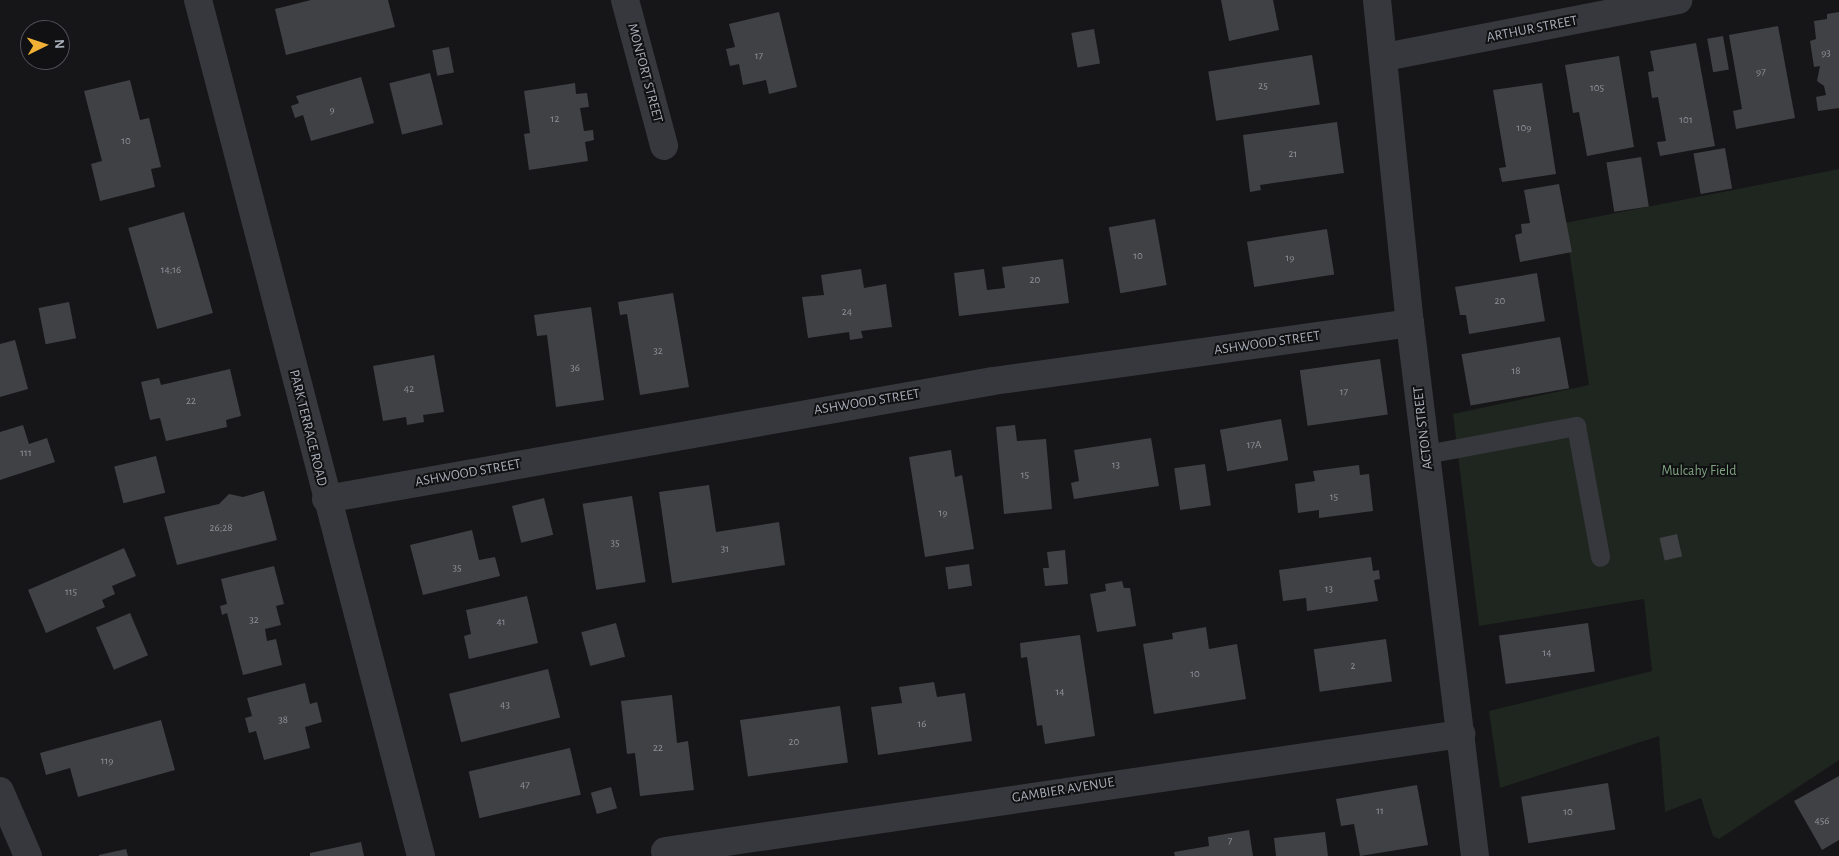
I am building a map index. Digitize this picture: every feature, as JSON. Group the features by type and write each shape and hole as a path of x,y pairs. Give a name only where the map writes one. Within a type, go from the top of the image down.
{"street":[{"name":"PARK TERRACE ROAD","path":"198,0 326,499 421,856"},
{"name":"MONFORT STREET","path":"625,0 664,146"},
{"name":"ACTON STREET","path":"1377,0 1385,57 1410,323 1475,856"},
{"name":"ARTHUR STREET","path":"1385,57 1679,0"},
{"name":"ASHWOOD STREET","path":"326,499 993,381 1410,323"},
{"name":"GAMBIER AVENUE","path":"665,851 1461,734"},
{"path":"0,791 28,856"}],"lane":[{"path":"1426,454 1576,426 1600,557"}],"green space":[{"name":"Mulcahy Field","path":"1839,169 1839,760 1719,839 1713,836 1701,798 1665,812 1659,736 1500,788 1489,711 1652,671 1644,599 1479,626 1453,414 1589,385 1565,223"}],"building":[{"path":"311,0 388,0 395,27 286,55 275,9"},
{"path":"1221,0 1273,0 1279,30 1229,41"},
{"path":"779,12 797,87 769,94 766,80 743,85 739,64 730,66 726,49 735,47 729,24"},
{"path":"1839,12 1839,108 1818,111 1816,97 1826,95 1824,86 1817,81 1820,66 1814,67 1810,41 1816,39 1814,21 1827,19 1827,14"},
{"path":"1778,26 1795,118 1736,129 1733,111 1742,109 1729,35"},
{"path":"1094,29 1100,63 1077,67 1071,33"},
{"path":"1723,36 1729,69 1713,72 1707,39"},
{"path":"1696,43 1715,146 1660,156 1657,142 1666,141 1658,97 1652,98 1648,72 1654,71 1650,51"},
{"path":"449,47 454,73 437,76 432,50"},
{"path":"1312,55 1320,104 1216,121 1208,71"},
{"path":"1619,56 1634,147 1587,156 1579,112 1573,113 1565,65"},
{"path":"430,73 443,124 402,135 389,83"},
{"path":"361,77 374,123 311,141 303,115 295,118 291,106 299,103 296,96"},
{"path":"130,80 140,120 149,118 161,167 151,169 155,187 100,201 91,164 102,161 84,91"},
{"path":"575,83 576,94 587,93 589,107 580,108 584,131 593,130 594,140 585,142 588,161 529,170 524,134 530,133 524,91"},
{"path":"1542,83 1556,174 1502,182 1499,168 1506,167 1493,90"},
{"path":"1337,122 1344,173 1260,185 1261,190 1250,192 1243,135"},
{"path":"1725,148 1732,188 1701,194 1693,154"},
{"path":"1641,157 1649,206 1614,212 1606,162"},
{"path":"1559,184 1572,252 1520,262 1515,235 1522,233 1521,224 1530,223 1524,190"},
{"path":"184,212 213,313 157,329 128,228"},
{"path":"1155,219 1167,285 1120,293 1109,227"},
{"path":"1327,229 1334,274 1254,287 1247,242"},
{"path":"1063,259 1069,303 959,316 954,273 984,269 987,290 1005,288 1002,267"},
{"path":"861,269 864,288 886,284 892,327 861,331 863,338 850,340 849,332 808,338 802,297 824,295 821,275"},
{"path":"1537,273 1545,321 1469,334 1466,315 1460,315 1455,287"},
{"path":"673,293 689,387 640,395 627,314 620,315 618,302"},
{"path":"69,302 76,338 46,344 39,308"},
{"path":"591,307 604,400 556,407 547,335 537,336 534,315"},
{"path":"1560,337 1569,388 1471,406 1462,354"},
{"path":"15,340 28,389 0,397 0,344"},
{"path":"434,355 444,412 423,415 424,422 407,425 406,417 383,421 373,366"},
{"path":"1380,359 1388,414 1308,426 1300,370"},
{"path":"230,369 241,416 226,420 227,427 166,441 160,418 150,420 141,382 159,378 161,385"},
{"path":"1281,419 1288,460 1227,471 1220,430"},
{"path":"23,425 29,444 47,438 55,462 0,480 0,432"},
{"path":"1015,425 1017,441 1046,439 1052,509 1004,514 996,427"},
{"path":"1151,438 1159,486 1074,499 1071,483 1079,481 1074,450"},
{"path":"951,450 955,477 962,475 974,549 925,557 909,457"},
{"path":"156,456 165,493 123,503 114,466"},
{"path":"1205,464 1211,506 1180,510 1174,468"},
{"path":"1359,465 1360,475 1369,474 1373,511 1319,518 1319,510 1298,513 1295,484 1315,481 1313,471"},
{"path":"709,485 716,532 779,522 785,565 672,583 659,492"},
{"path":"264,491 277,540 177,565 164,517 219,504 229,494 243,497"},
{"path":"632,496 646,582 596,590 583,504"},
{"path":"544,498 553,535 521,543 512,506"},
{"path":"472,530 479,560 495,557 500,576 423,595 410,545"},
{"path":"1677,534 1682,556 1665,560 1659,538"},
{"path":"124,548 136,576 112,586 115,594 102,600 105,607 46,633 28,590"},
{"path":"1065,550 1068,584 1045,586 1043,568 1049,568 1047,552"},
{"path":"1371,557 1373,571 1379,570 1380,579 1374,580 1378,601 1307,611 1306,598 1283,601 1279,570"},
{"path":"969,564 972,586 948,589 945,567"},
{"path":"274,566 284,604 276,606 281,625 265,629 267,641 276,639 282,665 243,675 227,613 222,615 220,606 227,604 221,579"},
{"path":"1122,581 1124,588 1130,588 1136,626 1097,632 1090,594 1106,591 1105,584"},
{"path":"527,596 538,643 469,659 464,636 471,634 466,610"},
{"path":"130,613 148,655 114,670 96,627"},
{"path":"616,623 625,657 590,666 581,632"},
{"path":"1588,623 1595,672 1506,684 1499,636"},
{"path":"1206,627 1209,649 1237,644 1246,699 1154,714 1143,644 1173,639 1172,633"},
{"path":"1080,635 1095,736 1045,744 1042,725 1037,726 1027,657 1021,658 1020,643"},
{"path":"1386,639 1392,682 1320,692 1314,649"},
{"path":"548,669 560,718 461,742 449,694"},
{"path":"934,682 937,697 965,693 972,741 878,755 871,707 902,703 899,687"},
{"path":"305,683 310,704 317,702 322,722 305,727 310,748 264,760 256,731 249,733 245,718 252,716 247,698"},
{"path":"672,695 677,743 688,741 694,790 640,796 635,753 627,754 621,701"},
{"path":"840,706 848,762 748,777 740,720"},
{"path":"161,720 175,770 78,797 70,768 46,775 40,753"},
{"path":"570,748 581,795 479,818 469,771"},
{"path":"1839,776 1839,840 1822,850 1794,801"},
{"path":"1608,783 1615,829 1528,843 1521,797"},
{"path":"1417,785 1428,845 1360,856 1354,824 1341,826 1336,799"},
{"path":"611,787 617,808 597,814 591,793"},
{"path":"1249,830 1253,856 1175,856 1174,852 1209,846 1208,837"},
{"path":"1325,832 1328,856 1276,856 1274,838"},
{"path":"361,842 364,856 310,856 310,853"},
{"path":"126,849 128,856 99,856 99,855"}]}
